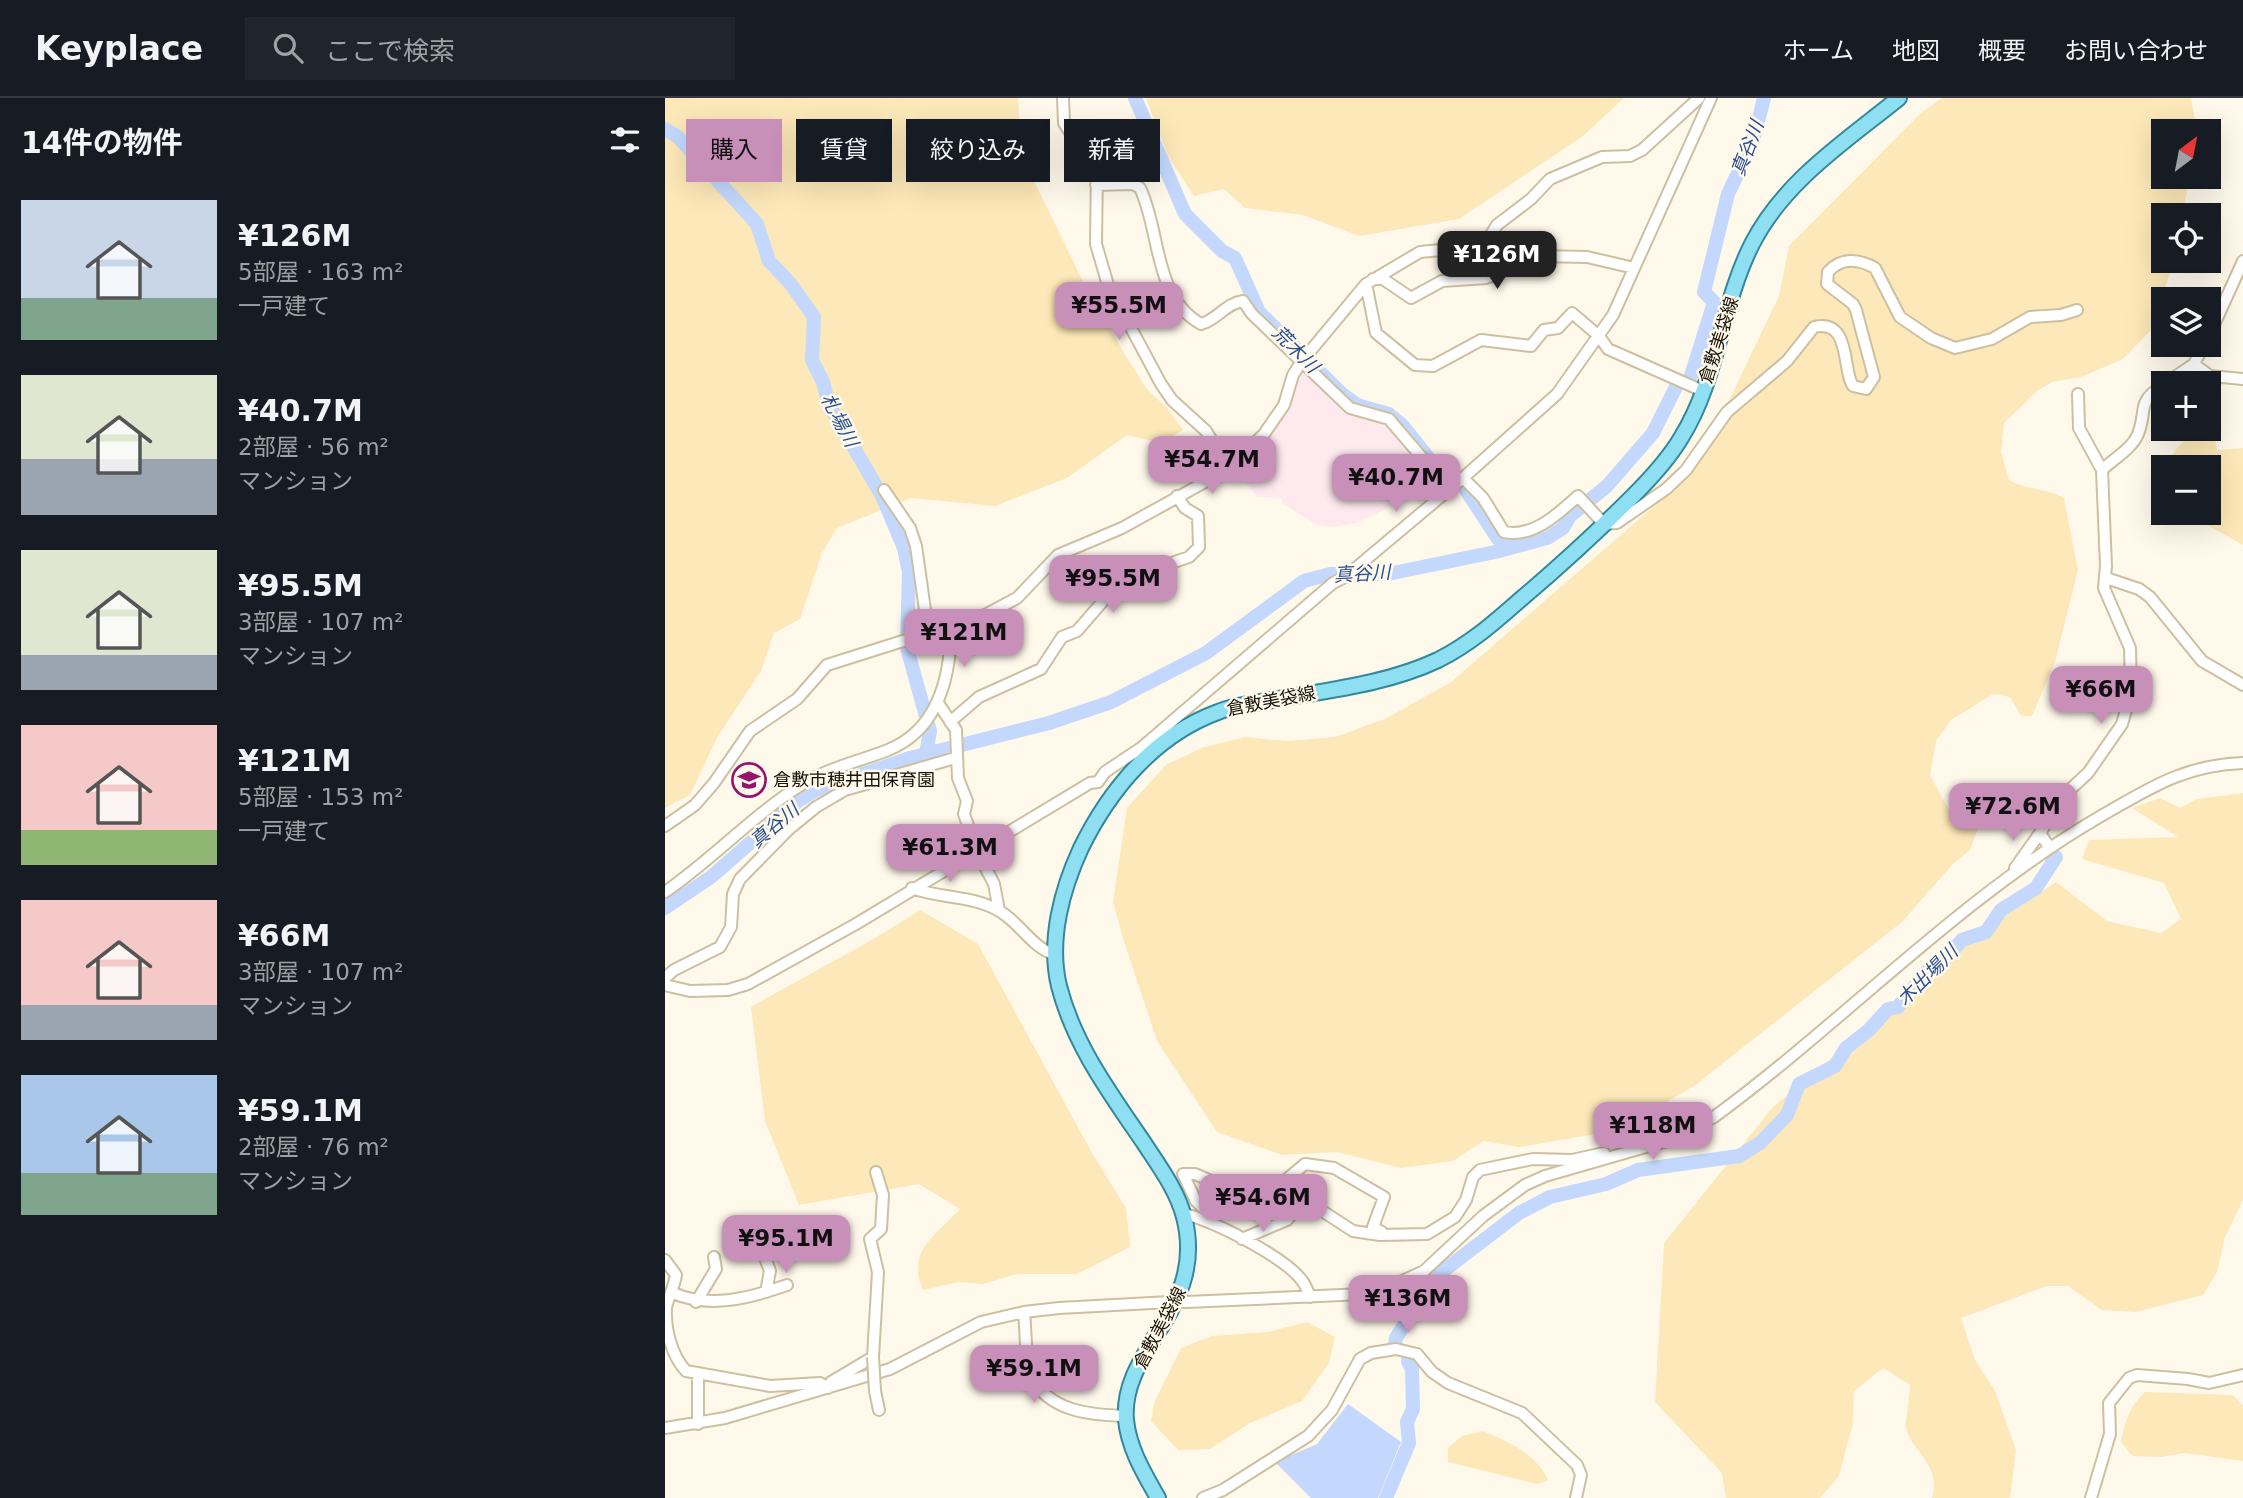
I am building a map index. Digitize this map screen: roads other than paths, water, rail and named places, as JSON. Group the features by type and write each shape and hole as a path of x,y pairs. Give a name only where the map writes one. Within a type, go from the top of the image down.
{"main road":[{"name":"倉敷美袋線","path":"1158,1498 1133,1450 1126,1416 1134,1377 1180,1294 1186,1278 1188,1241 1183,1214 1169,1181 1095,1071 1075,1034 1058,982 1056,955 1059,913 1070,872 1113,793 1168,736 1219,711 1388,679 1437,660 1474,640 1601,520 1657,472 1683,436 1751,246 1766,221 1787,192 1899,98"}],"street":[{"path":"1063,98 1064,123 1071,134 1091,153 1097,166 1096,244 1108,285 1161,384 1172,400 1206,431 1228,467"},
{"path":"665,826 695,805 714,783 750,731 797,699 827,665 1009,604 1058,555 1122,528 1228,467 1264,434 1284,405 1293,375 1369,281 1420,252 1441,250 1465,255 1475,252 1487,241 1497,225 1531,199 1550,179 1602,157 1630,156 1642,149 1699,98"},
{"path":"1098,782 1105,772 1141,748 1333,583 1345,577 1459,482 1557,394 1613,315 1711,98"},
{"path":"1096,185 1132,184 1140,188 1159,247 1159,262 1175,299 1192,318 1201,324 1211,321 1234,302 1243,301 1305,358 1350,408 1389,419 1430,467 1483,498 1504,532 1535,528 1578,496 1601,520 1617,523 1647,505 1686,470 1727,412 1787,361 1814,327 1821,325 1835,332 1849,360 1849,381 1853,386 1866,388 1871,385 1873,372 1856,310 1853,304 1828,284 1828,272 1839,263 1852,260 1875,268 1900,317 1931,338 1955,348 1992,339 2031,317 2061,315 2077,310"},
{"path":"1369,281 1389,282 1411,298 1442,281 1486,278 1539,256 1587,257 1633,268"},
{"path":"2221,310 2243,261"},
{"path":"1369,281 1376,333 1394,350 1423,368 1433,366 1481,340 1531,346 1544,330 1558,328 1572,313 1599,336 1608,349 1699,389"},
{"path":"2184,371 2194,364 2198,357"},
{"path":"2194,364 2210,376 2243,379"},
{"path":"2102,470 2130,445 2139,433 2141,410 2151,393"},
{"path":"2013,872 2063,796 2088,773 2128,713 2131,694 2130,648 2104,589 2106,578 2102,470 2083,440 2078,417 2078,394"},
{"path":"884,490 910,528 916,547 928,632"},
{"path":"950,722 979,698 1041,668 1062,637 1077,631 1117,585 1128,578 1189,557 1199,547 1200,525 1198,516 1185,508 1177,496"},
{"path":"2106,578 2139,589 2150,597 2202,661 2243,685"},
{"path":"665,892 803,784 892,748 917,732 938,703 950,662 951,625"},
{"path":"938,703 956,730 955,758 958,778 967,801 964,814 977,851 994,884 999,910"},
{"path":"665,978 674,970 720,947 731,927 733,894 740,879 788,830 816,807 845,790 955,758"},
{"path":"665,1428 698,1424 890,1369 981,1322 1024,1312 1170,1302 1363,1294 1405,1281 1425,1271 1483,1216 1525,1185 1545,1176 1645,1148 1696,1128 1743,1096 1952,919 2049,847 2165,779 2209,764 2243,762"},
{"path":"665,985 689,991 728,990 748,984 856,924 1090,783 1098,782 1113,793"},
{"path":"2040,833 2049,847"},
{"path":"912,888 930,895 970,899 999,910 1043,951 1056,955"},
{"path":"1281,1184 1353,1231 1388,1235 1427,1234 1455,1217 1467,1200 1473,1177 1480,1170 1533,1159 1572,1160 1645,1148"},
{"path":"1212,1222 1208,1213 1196,1201 1183,1174 1195,1174 1233,1190 1281,1184 1305,1164 1334,1168 1384,1197 1373,1227 1388,1235"},
{"path":"876,1172 883,1195 881,1229 870,1239 878,1272 873,1357 879,1410"},
{"path":"1243,1240 1287,1220 1305,1198"},
{"path":"1183,1214 1212,1222 1297,1275 1304,1282 1310,1297"},
{"path":"764,1255 770,1271 766,1292"},
{"path":"696,1302 716,1269 714,1257"},
{"path":"665,1260 676,1275 673,1293 666,1307 669,1345 686,1371 770,1386 820,1383 828,1388"},
{"path":"673,1293 696,1302 736,1299 787,1285"},
{"path":"1024,1312 1030,1375 1045,1394 1064,1407 1083,1413 1126,1416"},
{"path":"1203,1498 1223,1489 1308,1436 1332,1410 1360,1359 1371,1353 1396,1349 1417,1354 1432,1372 1448,1383 1521,1413 1577,1465 1581,1475 1576,1498"},
{"path":"828,1388 831,1382 873,1357"},
{"path":"698,1375 698,1424"},
{"path":"2091,1498 2110,1434 2109,1403 2129,1378 2176,1378 2209,1383 2243,1375"}],"water":[{"path":"1348,1404 1401,1442 1378,1498 1311,1498 1275,1462 1317,1444"}],"waterway":[{"name":"荒木川","path":"1135,98 1185,214 1222,251 1235,258 1259,312 1342,394 1357,405 1389,414 1403,426 1431,461 1464,487 1498,539 1518,545"},
{"name":"真谷川","path":"665,908 711,877 798,801 816,790 910,758 1049,723 1111,702 1206,653 1304,581 1330,574 1388,574 1495,552 1547,538 1563,528 1570,516 1607,486 1653,433 1677,385 1690,379 1714,302 1704,292 1728,194 1753,141 1764,98"},
{"name":"札場川","path":"665,129 678,137 757,224 769,261 790,283 814,317 812,360 823,382 829,405 882,496 904,548 909,572 907,648 930,731 926,754"},
{"name":"木出場川","path":"1395,1345 1396,1338 1410,1316 1417,1291 1519,1213 1550,1197 1606,1184 1638,1170 1739,1156 1760,1143 1787,1115 1799,1084 1835,1066 1846,1048 1869,1030 1888,1009 1898,1007 1927,971 1945,959 1962,940 1986,932 2001,910 2036,888 2056,857"},
{"name":"木出場川","path":"1386,1498 1409,1443 1407,1422 1413,1409 1412,1369 1408,1361"}],"place":[{"name":"倉敷市穂井田保育園","path":"749,780"}]}
